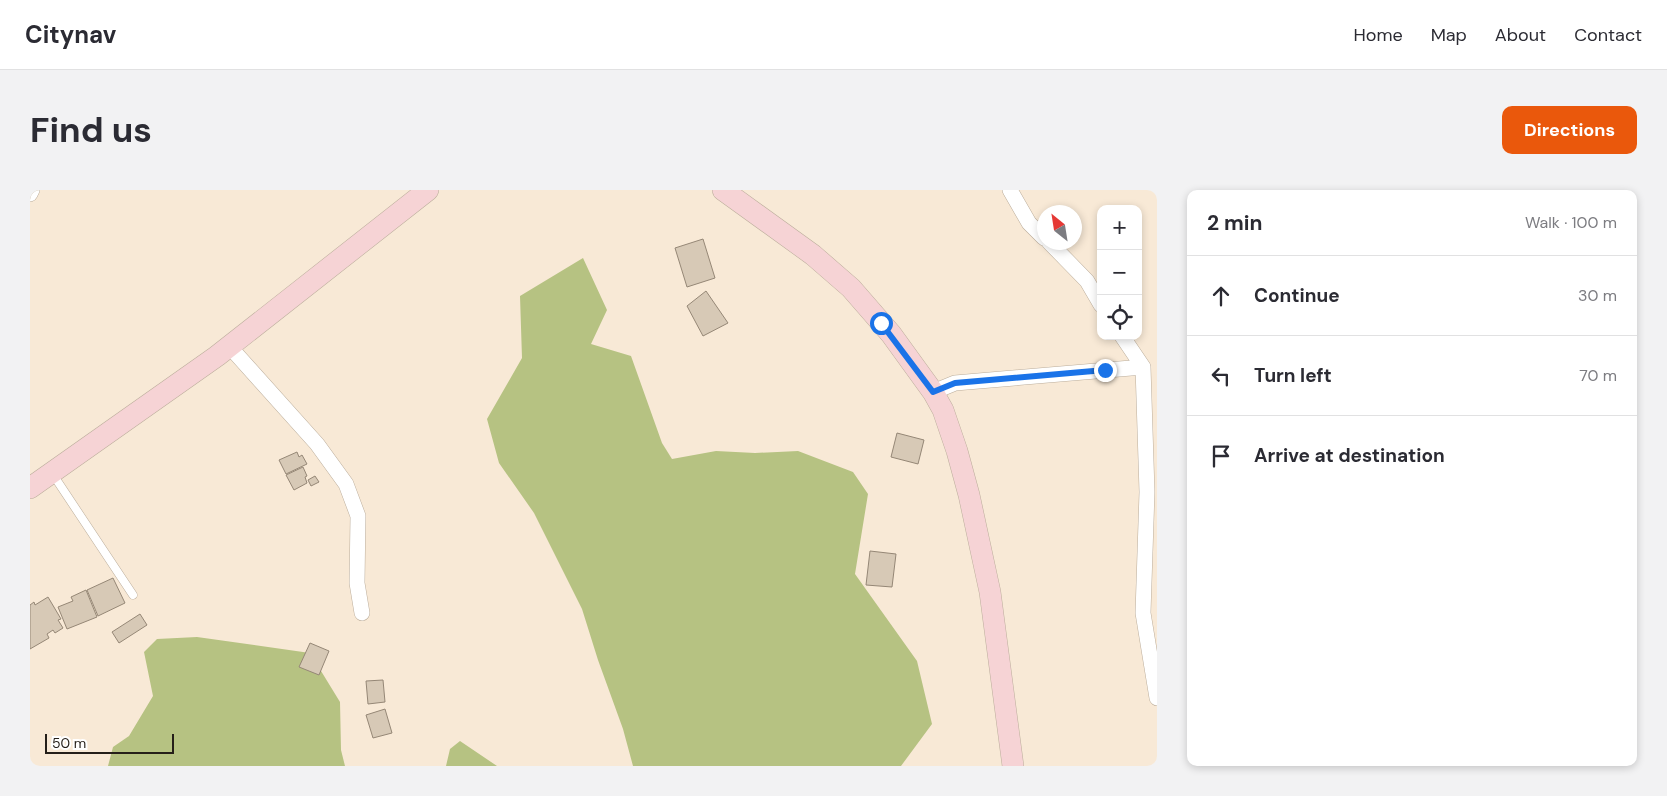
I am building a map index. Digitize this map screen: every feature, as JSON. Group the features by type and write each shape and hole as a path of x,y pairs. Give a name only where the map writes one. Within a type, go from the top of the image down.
{"street":[{"path":"30,194 32,190"},
{"path":"30,488 230,346 428,190"},
{"path":"723,190 814,255 852,288 891,334 933,392 943,410 957,451 969,496 990,592 1013,766"},
{"path":"1010,190 1029,223 1037,231"},
{"path":"1057,250 1087,281 1097,298"},
{"path":"1125,340 1143,367 1147,492 1143,613 1157,698"},
{"path":"230,346 316,444 346,484 358,516 358,583 362,613"},
{"path":"933,392 955,383 1143,367"}],"lane":[{"path":"52,472 133,595"}],"green space":[{"path":"583,258 607,310 591,344 631,356 662,443 672,459 716,451 755,453 798,451 853,472 868,494 855,574 917,661 932,724 901,766 633,766 623,729 582,609 534,513 499,463 487,419 522,358 520,296"},
{"path":"197,637 310,653 340,702 341,750 345,766 108,766 113,747 129,736 153,696 144,652 157,639"},
{"path":"460,741 497,766 446,766 450,749"}],"building":[{"path":"703,239 715,278 687,287 675,248"},
{"path":"706,291 728,323 703,336 687,306"},
{"path":"897,433 924,440 918,464 891,457"},
{"path":"297,452 299,457 302,455 307,464 286,474 279,460"},
{"path":"303,467 307,476 305,477 307,483 294,490 286,475"},
{"path":"315,476 319,482 311,486 308,480"},
{"path":"870,551 896,554 892,587 866,585"},
{"path":"113,578 125,603 98,616 87,590"},
{"path":"86,590 97,617 67,629 58,607 73,601 71,597"},
{"path":"48,597 61,619 58,620 63,628 55,633 53,630 47,634 49,638 30,649 30,605 34,602 35,605"},
{"path":"140,614 147,625 119,643 112,632"},
{"path":"310,643 329,651 319,675 299,667"},
{"path":"383,680 385,702 368,704 366,681"},
{"path":"385,709 392,733 373,738 366,715"}],"route":[{"path":"881,323 933,392 955,383 1105,370"}]}
